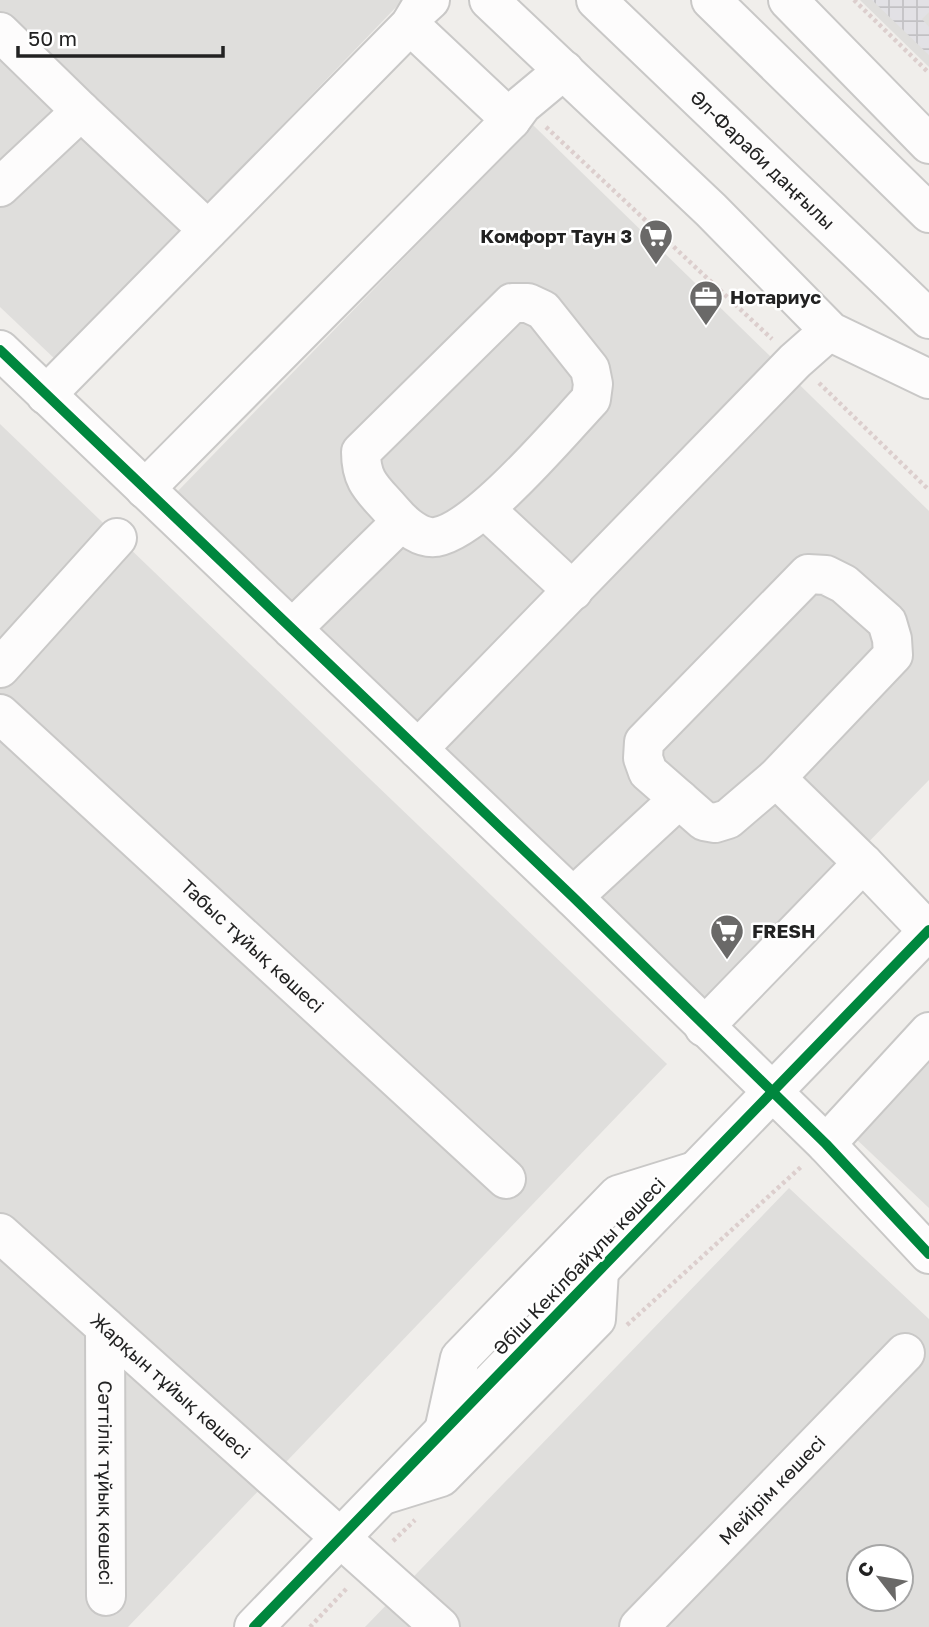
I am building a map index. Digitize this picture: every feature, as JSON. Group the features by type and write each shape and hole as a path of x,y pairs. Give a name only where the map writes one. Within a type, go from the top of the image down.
{"street":[{"path":"489,0 711,210 829,331 929,379"},
{"name":"Әл-Фараби даңғылы","path":"596,0 929,319"},
{"path":"711,0 929,214"},
{"path":"788,0 929,144"},
{"path":"46,395 420,12 517,112"},
{"path":"0,32 208,230"},
{"path":"145,489 517,112 564,70"},
{"path":"0,187 81,111"},
{"path":"512,303 528,303 543,310 590,369 593,384 591,399 486,510 448,533 434,537 421,535 401,522 361,471 362,452 512,303"},
{"path":"418,749 796,361 829,331"},
{"path":"0,351 573,897 826,1144 929,1254"},
{"path":"486,510 573,591"},
{"path":"292,629 401,522"},
{"path":"0,668 117,538"},
{"path":"808,574 826,575 844,584 887,622 892,639 892,655 776,778 728,819 715,823 704,821 679,799 648,772 643,758 644,742 808,574"},
{"name":"Табыс тұйық көшесі","path":"0,714 506,1179"},
{"path":"776,778 929,931"},
{"path":"573,897 679,799"},
{"path":"704,1027 863,863"},
{"name":"Әбіш Кекілбайұлы көшесі","path":"254,1627 929,931"},
{"path":"826,1144 929,1032"},
{"path":"444,1431 460,1358 618,1195 695,1171"},
{"name":"Жарқын тұйық көшесі","path":"0,1233 440,1627"},
{"path":"381,1495 441,1477 567,1348 596,1318 598,1271"},
{"name":"Сәттілік тұйық көшесі","path":"105,1327 106,1596"},
{"name":"Мейірім көшесі","path":"639,1627 905,1353"}],"path":[{"path":"854,0 929,73"},
{"path":"517,112 796,361 929,490"}],"shaded area":[{"path":"0,0 402,1 56,360 0,307"},
{"path":"860,0 929,0 929,67"},
{"path":"872,0 929,0 929,12 922,19 929,27 929,55"},
{"path":"533,125 929,511 929,780 706,1009 176,493"},
{"path":"0,424 667,1064 128,1627 0,1627"},
{"path":"929,1054 929,1208 852,1135"},
{"path":"789,1188 929,1319 929,1627 365,1627"}],"cycle path":[{"path":"0,350 573,897 826,1144 929,1254"},
{"path":"254,1627 929,930"}],"place":[{"name":"Комфорт Таун 3","path":"656,266"},
{"name":"Нотариус","path":"706,327"},
{"name":"FRESH","path":"727,961"}]}
